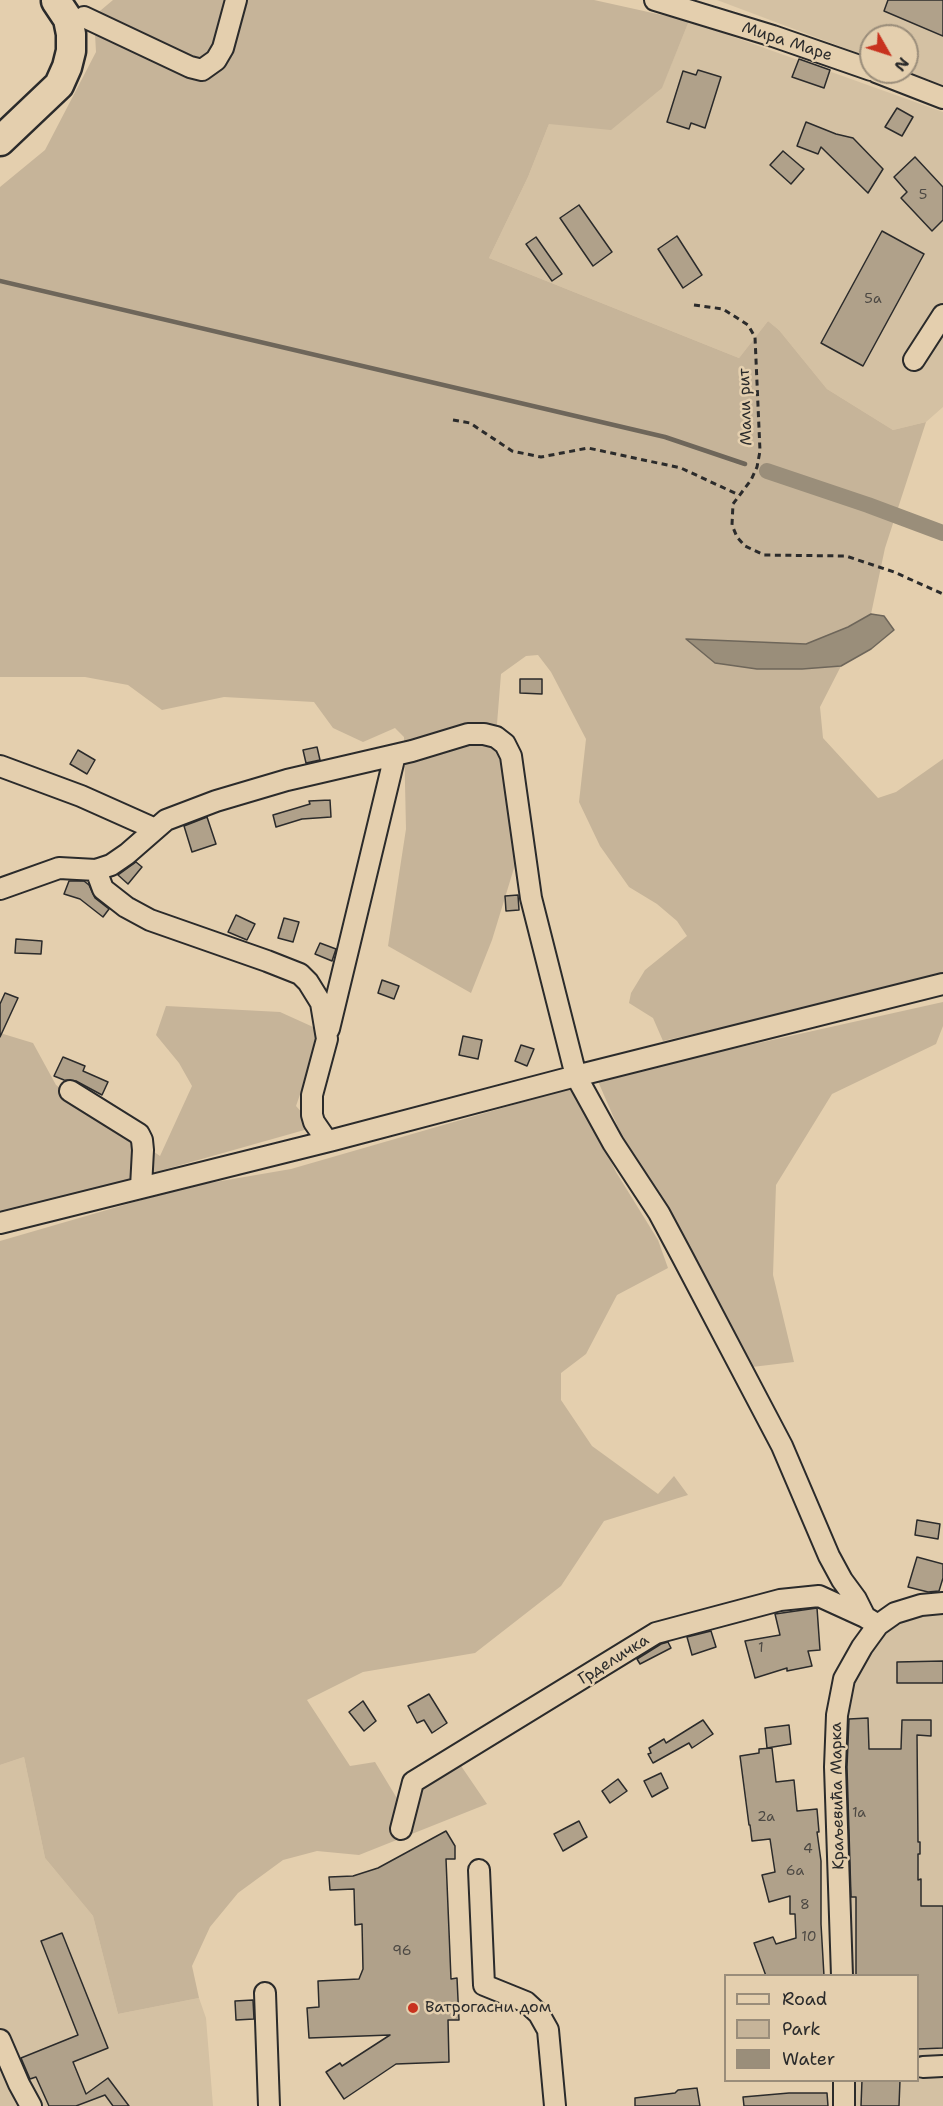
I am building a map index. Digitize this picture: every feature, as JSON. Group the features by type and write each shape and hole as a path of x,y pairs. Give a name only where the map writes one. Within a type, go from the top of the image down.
{"highway":[{"path":"55,0 79,9"},
{"path":"0,141 59,85 67,67 71,51 71,34 68,19 55,0"}],"street":[{"path":"79,9 190,67 202,70 216,60 223,48 236,0"},
{"name":"Мира Маре","path":"655,0 706,7 773,36 859,66"},
{"path":"907,84 943,98"},
{"path":"914,360 943,315"},
{"path":"0,889 59,868 96,870 111,865 166,820 216,801 287,780 395,755 468,734 496,737 505,744 511,756 531,898 576,1076 613,1143 653,1204 682,1256 782,1446 829,1556 842,1580 872,1621"},
{"path":"327,1141 314,1122 312,1095 395,755"},
{"path":"0,766 81,796 155,829"},
{"path":"96,870 104,889 126,907 150,920 300,974 318,995 327,1038"},
{"path":"0,1223 943,984"},
{"path":"70,1091 139,1134 143,1150 141,1187"},
{"name":"Грделичка","path":"401,1829 413,1782 656,1634 780,1600 819,1596 872,1621"},
{"name":"Краљевића Марка","path":"842,1974 835,1767 837,1715 844,1679 862,1647 872,1621 921,1605 943,1603"},
{"path":"479,1870 484,1985 526,2002 539,2014 548,2030 555,2106"},
{"path":"265,1993 269,2106"},
{"path":"0,2040 31,2106"},
{"path":"923,2067 943,2066"},
{"path":"844,2082 844,2106"}],"path":[{"name":"Мали рит","path":"694,306 723,309 748,324 755,337 760,451 757,467 733,504 732,525 737,537 745,546 764,555 846,555 894,572 943,594"},
{"path":"453,420 470,423 512,451 540,457 588,448 681,468 739,495"}],"shaded area":[{"path":"717,0 943,0 943,87 919,77 919,24 859,24 859,53"},
{"path":"689,21 859,82 859,84 865,84 943,112 943,407 926,422 893,430 827,389 779,330 768,321 739,358 489,258 528,177 549,124 662,87"},
{"path":"926,1611 943,1613 943,2106 847,2106 847,2082 919,2082 919,1974 843,1974 839,1817 850,1683 871,1647 900,1619"},
{"path":"24,1757 45,1858 93,1916 118,2014 199,1998 206,2018 213,2106 0,2106 0,1765"}],"green space":[{"path":"113,0 594,0 689,21 662,88 611,130 549,124 528,177 489,258 739,358 768,321 779,330 827,389 893,430 926,422 885,548 871,614 848,627 806,644 688,639 757,669 841,666 820,707 823,738 878,798 896,792 943,759 943,977 663,1041 653,1018 629,1003 631,993 645,970 687,936 677,921 657,904 629,887 600,846 579,802 586,739 551,672 538,655 526,656 501,674 497,724 487,742 500,751 518,855 492,940 471,993 388,946 406,829 404,737 395,728 363,742 333,728 314,702 224,697 162,710 128,685 85,677 0,677 0,187 45,150 96,52 94,16"},
{"path":"943,1002 943,1026 936,1044 832,1094 776,1185 773,1275 794,1362 752,1367 696,1285 620,1132 597,1079"},
{"path":"166,1006 280,1012 322,1031 296,1106 315,1127 0,1216 0,1033 33,1043 56,1085 160,1156 192,1086 179,1063 156,1035"},
{"path":"575,1087 616,1172 658,1240 668,1268 617,1295 586,1354 561,1373 561,1400 592,1446 658,1494 674,1476 688,1495 604,1521 561,1586 475,1653 363,1672 307,1700 350,1766 375,1762 398,1800 457,1760 487,1804 359,1855 317,1851 283,1860 238,1893 210,1927 192,1966 199,1998 118,2014 93,1916 45,1858 24,1757 0,1765 0,1241 186,1187 291,1169"}],"water":[{"path":"871,614 884,616 894,630 871,649 841,666 757,669 715,663 686,639 806,644 848,627"}],"building":[{"path":"888,0 943,0 943,36 919,24 884,11"},
{"path":"799,59 830,70 824,88 792,77"},
{"path":"698,70 721,77 705,128 691,123 689,129 667,122 683,71 696,75"},
{"path":"897,108 913,117 902,136 885,127"},
{"path":"806,122 853,138 883,169 868,193 821,147 818,154 797,146"},
{"path":"783,151 804,169 791,184 770,165"},
{"path":"915,157 943,187 943,220 932,231 901,198 907,192 894,177"},
{"path":"579,205 612,252 593,266 560,218"},
{"path":"882,231 924,254 863,366 821,343"},
{"path":"677,236 702,275 683,288 658,249"},
{"path":"536,237 562,274 552,281 526,244"},
{"path":"520,679 542,679 542,694 520,693"},
{"path":"317,747 320,760 306,763 303,750"},
{"path":"78,750 95,760 87,774 70,764"},
{"path":"330,800 331,817 302,819 276,827 273,815 310,804 309,801"},
{"path":"207,817 216,844 192,852 184,826"},
{"path":"136,862 142,867 128,884 118,875"},
{"path":"69,881 84,881 89,885 95,898 109,909 103,917 80,899 64,894"},
{"path":"518,895 519,910 506,911 505,896"},
{"path":"236,915 255,924 247,940 228,932"},
{"path":"284,918 299,922 293,942 278,938"},
{"path":"16,939 42,941 41,954 15,953"},
{"path":"320,943 336,949 332,961 315,954"},
{"path":"382,980 399,986 394,999 378,993"},
{"path":"5,993 18,998 0,1037 0,1004"},
{"path":"463,1036 482,1040 478,1059 459,1055"},
{"path":"521,1045 534,1049 527,1066 515,1061"},
{"path":"63,1057 85,1066 83,1071 108,1082 102,1095 76,1081 54,1076"},
{"path":"917,1520 940,1524 938,1539 915,1535"},
{"path":"917,1557 943,1564 943,1578 939,1591 928,1592 908,1587"},
{"path":"817,1608 820,1650 808,1651 812,1666 787,1671 787,1668 755,1678 745,1641 780,1635 775,1614"},
{"path":"711,1631 716,1647 692,1655 687,1637"},
{"path":"668,1642 671,1648 640,1664 637,1659"},
{"path":"943,1661 943,1683 897,1683 897,1662"},
{"path":"429,1694 447,1723 432,1733 424,1720 417,1723 408,1706"},
{"path":"363,1701 376,1721 364,1731 349,1712"},
{"path":"868,1718 869,1749 901,1749 902,1720 931,1720 931,1736 917,1735 918,1842 920,1842 918,1880 921,1879 921,1906 943,1906 943,2048 919,2049 919,1974 856,1974 856,1897 851,1897 847,1767 849,1719"},
{"path":"703,1720 713,1734 692,1748 689,1743 653,1763 648,1754 651,1753 649,1748 664,1739 666,1743"},
{"path":"789,1725 791,1744 767,1748 765,1728"},
{"path":"772,1748 776,1782 794,1780 797,1811 817,1809 821,1861 824,1974 765,1974 754,1943 773,1937 776,1944 796,1938 795,1914 790,1914 790,1896 769,1902 762,1875 775,1872 770,1839 752,1841 740,1756 759,1753 759,1749"},
{"path":"661,1773 668,1788 652,1797 644,1781"},
{"path":"618,1779 627,1791 610,1803 602,1791"},
{"path":"579,1821 587,1837 563,1851 554,1834"},
{"path":"446,1831 455,1846 455,1859 446,1859 451,1979 457,1978 459,2020 448,2020 449,2062 396,2064 344,2099 326,2072 340,2063 342,2066 390,2035 309,2038 307,2008 319,2007 318,1981 359,1979 363,1969 362,1924 355,1925 354,1889 330,1890 329,1877 353,1876 378,1868"},
{"path":"62,1933 108,2048 73,2062 86,2094 108,2078 129,2106 113,2106 105,2095 76,2106 49,2106 36,2077 30,2079 21,2058 78,2035 41,1941"},
{"path":"253,2000 254,2019 236,2020 235,2001"},
{"path":"862,2082 900,2082 899,2106 861,2106"},
{"path":"697,2088 700,2106 635,2106 635,2098"},
{"path":"789,2093 827,2093 828,2106 744,2106 743,2097"}],"waterway":[{"path":"0,281 665,437 745,464"},
{"path":"767,471 943,533"}],"place":[{"name":"Ватрогасни дом","path":"413,2008"}]}
